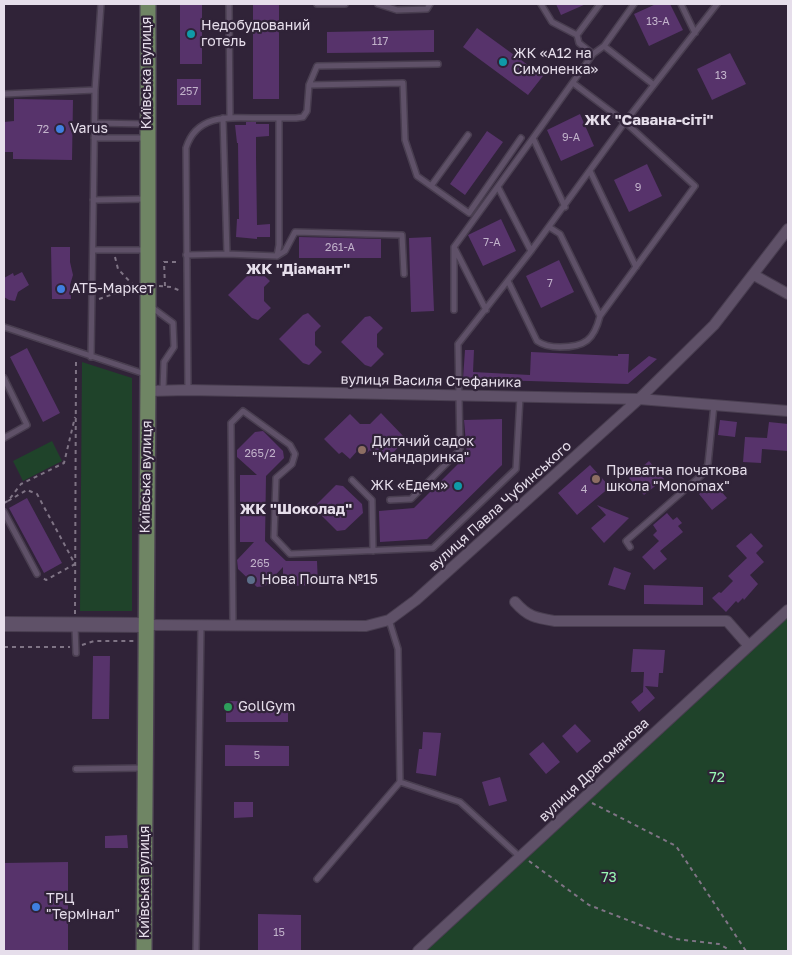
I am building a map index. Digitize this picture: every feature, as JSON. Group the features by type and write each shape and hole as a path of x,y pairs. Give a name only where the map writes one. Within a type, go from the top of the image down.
{"main road":[{"name":"Київська вулиця","path":"144,951 146,625 155,390 148,375 147,304 141,286 147,250 148,4"},
{"path":"4,624 146,625"}],"street":[{"name":"вулиця Павла Чубинського","path":"146,625 233,627 366,626 389,620 416,600 639,400 714,326 788,229"},
{"path":"754,275 788,294"},
{"name":"вулиця Василя Стефаника","path":"155,390 639,400 788,411"},
{"path":"515,602 535,618 556,621 727,621 749,646"},
{"name":"вулиця Драгоманова","path":"418,951 788,610"}],"lane":[{"path":"91,357 95,90 101,4"},
{"path":"229,4 230,117"},
{"path":"317,4 345,4"},
{"path":"378,4 397,10 426,9 430,4"},
{"path":"542,4 552,22 577,35 579,43 593,54"},
{"path":"577,35 600,4"},
{"path":"454,310 454,247 593,54 604,46 634,4"},
{"path":"681,4 695,33"},
{"path":"390,500 412,498 460,450 458,344 550,227 626,122 717,4"},
{"path":"604,46 654,85"},
{"path":"188,390 186,148 194,131 212,120 230,117 296,118 303,116 306,111 309,85 317,66 438,64"},
{"path":"309,85 403,83 405,140 417,176 469,212 521,138"},
{"path":"508,281 537,341 543,345 568,347 583,344 594,335 600,316 695,186 626,122 573,83"},
{"path":"4,94 95,90"},
{"path":"223,118 227,254"},
{"path":"277,256 279,245 279,118"},
{"path":"95,124 147,131"},
{"path":"94,138 147,131"},
{"path":"430,186 468,135"},
{"path":"533,138 565,207"},
{"path":"590,171 636,267"},
{"path":"498,187 531,251"},
{"path":"93,200 147,199"},
{"path":"550,227 560,234 600,316"},
{"path":"186,255 277,256 285,251 295,232 402,235 404,274"},
{"path":"454,247 486,310"},
{"path":"92,250 147,250"},
{"path":"147,304 173,323 174,347 164,362 155,390"},
{"path":"4,326 148,375"},
{"path":"4,378 27,425 4,438"},
{"path":"233,627 231,423 243,411 290,445 295,454 292,464 276,478 274,537 290,554 433,548 516,469 520,397"},
{"path":"630,548 626,541 704,473 708,464 714,405"},
{"path":"352,480 372,500 373,551"},
{"path":"4,512 37,574"},
{"path":"316,879 400,782 398,649 389,620"},
{"path":"75,624 76,653"},
{"path":"196,951 201,626"},
{"path":"76,769 145,768"},
{"path":"400,782 460,802 520,857"}],"path":[{"path":"114,250 118,269 141,286"},
{"path":"165,286 164,262 186,262"},
{"path":"92,302 141,286 165,286 186,293"},
{"path":"75,624 76,352"},
{"path":"8,501 21,484 64,463 76,412"},
{"path":"4,503 27,490 38,494 76,564"},
{"path":"37,574 46,580 76,564"},
{"path":"583,799 676,846 746,951"},
{"path":"520,857 590,906 676,939 719,944 731,951"}],"green space":[{"path":"82,362 132,378 132,611 80,611"},
{"path":"52,441 62,461 23,481 13,461"},
{"path":"788,617 788,951 426,951 496,882"}],"building":[{"name":"Недобудований готель","path":"180,4 202,4 202,64 180,64"},
{"path":"253,4 279,4 279,99 253,99"},
{"path":"556,4 586,4 561,15"},
{"path":"656,4 670,4 683,30 649,46 634,14"},
{"name":"ЖК «А12 на Симоненка»","path":"477,28 543,76 528,95 463,47"},
{"path":"434,30 434,52 327,53 327,32"},
{"path":"730,53 746,84 712,100 697,69"},
{"path":"177,79 201,79 201,105 177,105"},
{"path":"14,99 73,100 72,160 13,159 13,152 4,152 4,122 14,121"},
{"path":"580,114 594,146 561,161 547,130"},
{"path":"246,122 269,124 269,136 256,137 256,157 257,225 270,224 270,237 257,237 257,239 236,237 237,219 239,219 238,143 235,125 246,125"},
{"path":"487,131 503,142 465,195 450,184"},
{"path":"647,164 662,196 629,212 614,180"},
{"path":"501,219 516,251 483,266 468,235"},
{"path":"299,237 381,239 381,258 299,258"},
{"path":"431,237 434,311 411,312 409,238"},
{"path":"51,247 70,247 70,262 73,275 70,285 71,299 52,299"},
{"path":"559,260 574,292 541,308 526,276"},
{"path":"257,269 270,281 264,287 264,301 271,308 258,320 252,318 228,295 252,271"},
{"path":"22,272 29,285 18,292 15,301 9,300 4,297 4,278 13,273 14,276"},
{"path":"308,313 321,326 315,332 315,345 322,352 309,365 303,363 279,339 303,315"},
{"path":"370,316 383,328 377,334 377,347 384,354 371,367 365,365 341,342 365,317"},
{"path":"27,348 60,413 43,422 10,357"},
{"path":"465,350 474,350 473,372 530,375 531,352 618,356 618,354 629,354 628,373 649,356 657,359 628,384 463,379"},
{"path":"381,413 406,439 391,455 387,451 379,459 370,450 365,455 359,449 350,459 342,452 339,454 324,439 350,414 360,424 370,424"},
{"name":"ЖК «Едем»","path":"502,419 502,465 427,539 380,542 379,511 414,508 467,455 464,420"},
{"path":"720,420 737,422 735,437 718,435"},
{"path":"769,422 788,424 788,451 762,449 761,463 743,462 745,437 767,438"},
{"path":"263,431 283,451 284,458 266,476 265,541 286,561 317,561 318,585 283,586 283,567 265,586 257,587 238,569 237,560 254,542 240,542 240,475 257,475 237,457 237,450 255,432"},
{"path":"649,461 664,479 644,495 629,478"},
{"path":"590,465 610,487 577,515 558,493"},
{"path":"713,482 727,498 712,510 699,494"},
{"path":"336,485 343,486 362,504 363,513 345,530 337,531 318,512 317,504"},
{"path":"27,498 62,563 44,573 9,508"},
{"path":"597,505 629,518 604,543 591,528 606,515"},
{"path":"667,513 673,520 677,517 682,523 678,526 683,532 660,551 667,559 654,570 642,557 659,541 653,535 657,531 653,525"},
{"path":"751,533 763,546 756,553 764,562 750,575 758,584 744,600 743,598 738,603 736,601 726,612 712,598 719,592 721,593 733,581 728,576 747,558 736,546"},
{"path":"614,567 631,573 625,590 608,585"},
{"path":"644,585 703,587 703,605 644,604"},
{"path":"633,649 665,650 663,673 659,673 658,687 645,686 655,698 639,712 631,702 643,692 644,672 631,672"},
{"path":"93,656 110,656 109,719 92,719"},
{"path":"226,701 288,702 288,722 226,722"},
{"path":"575,724 591,741 577,753 562,736"},
{"path":"423,732 441,733 436,776 416,773 419,749 422,749"},
{"path":"543,742 560,762 546,774 529,754"},
{"path":"225,745 289,746 289,766 225,766"},
{"path":"500,777 507,801 489,806 482,782"},
{"path":"234,802 253,802 253,817 234,818"},
{"path":"127,835 128,848 105,848 105,836"},
{"name":"ТРЦ \"Термінал\"","path":"68,862 68,951 4,951 4,863"},
{"path":"258,914 301,915 301,951 258,951"}],"place":[{"name":"Недобудований готель","path":"191,34"},
{"name":"ЖК «А12 на Симоненка»","path":"503,62"},
{"name":"Varus","path":"60,129"},
{"name":"АТБ-Маркет","path":"61,289"},
{"name":"Дитячий садок \"Мандаринка\"","path":"362,450"},
{"name":"Приватна початкова школа \"Monomax\"","path":"596,479"},
{"name":"ЖК «Едем»","path":"458,486"},
{"name":"Нова Пошта №15","path":"251,580"},
{"name":"GollGym","path":"228,707"},
{"name":"ТРЦ \"Термінал\"","path":"36,907"}],"district":[{"name":"ЖК \"Савана-сіті\"","path":"649,120"},
{"name":"ЖК \"Діамант\"","path":"298,269"},
{"name":"ЖК \"Шоколад\"","path":"296,509"}],"park label":[{"name":"72","path":"717,778"},
{"name":"73","path":"609,878"}]}
